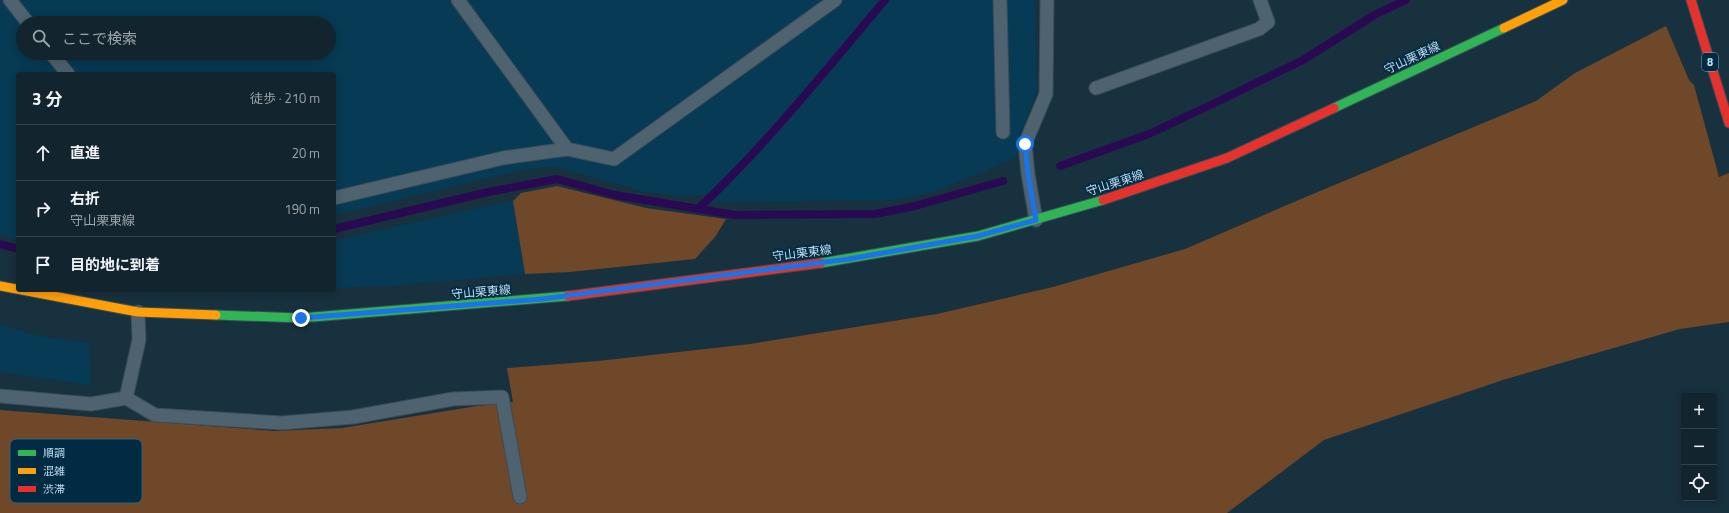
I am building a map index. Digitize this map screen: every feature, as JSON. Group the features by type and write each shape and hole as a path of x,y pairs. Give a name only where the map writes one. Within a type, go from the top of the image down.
{"main road":[{"name":"守山栗東線","path":"28,292 138,312 301,318 542,299 849,259 978,236 1100,201 1227,158 1563,0"},
{"name":"8","path":"1691,0 1729,123"},
{"name":"守山栗東線","path":"0,286 16,290"}],"lane":[{"path":"10,0 23,16"},
{"path":"458,0 567,149"},
{"path":"336,198 504,158 567,149 614,159 835,0"},
{"path":"1000,0 1003,132"},
{"path":"1036,220 1028,174 1025,144 1046,94 1047,0"},
{"path":"1096,88 1259,28 1268,22 1260,0"},
{"path":"57,60 66,72"},
{"path":"126,398 139,340 138,312"},
{"path":"0,396 91,404 126,398 154,415 282,423 353,417 453,399 502,397 520,497"}],"shaded area":[{"path":"0,0 1035,0 1037,93 1020,134 1016,158 934,192 894,200 707,202 707,195 678,196 645,192 556,167 547,167 523,170 336,215 336,72 16,72 16,239 0,235"},
{"path":"1666,26 1689,80 1694,85 1719,177 1729,173 1729,322 1680,329 1506,379 1324,440 1227,513 0,513 0,410 275,431 342,428 477,406 513,402 507,368 598,361 750,344 937,314 1053,287 1185,249 1536,101 1575,73"},
{"path":"557,186 646,208 726,219 715,237 695,259 570,272 525,274 513,201 521,193"},
{"path":"513,201 525,274 390,286 336,288 336,241"},
{"path":"0,325 44,337 89,343 91,385 0,372"}],"waterway":[{"path":"698,209 723,185 771,133 885,0"},
{"path":"1060,166 1149,134 1221,100 1303,60 1376,14 1406,0"},
{"path":"336,229 488,192 557,179 615,195 735,215 875,214 915,206 1003,181"},
{"path":"0,244 16,248"}],"traffic: fast":[{"path":"1334,108 1504,28"},
{"path":"821,263 978,236 1103,200"},
{"path":"216,315 301,318 568,296"}],"traffic: slow":[{"path":"1504,28 1563,0"},
{"path":"0,286 16,289"},
{"path":"32,292 138,312 216,315"}],"traffic: jam":[{"path":"1691,0 1729,123"},
{"path":"1103,200 1227,158 1334,108"},
{"path":"568,296 821,263"}],"route":[{"path":"301,318 542,299 849,259 978,236 1036,220 1028,174 1025,144"}]}
